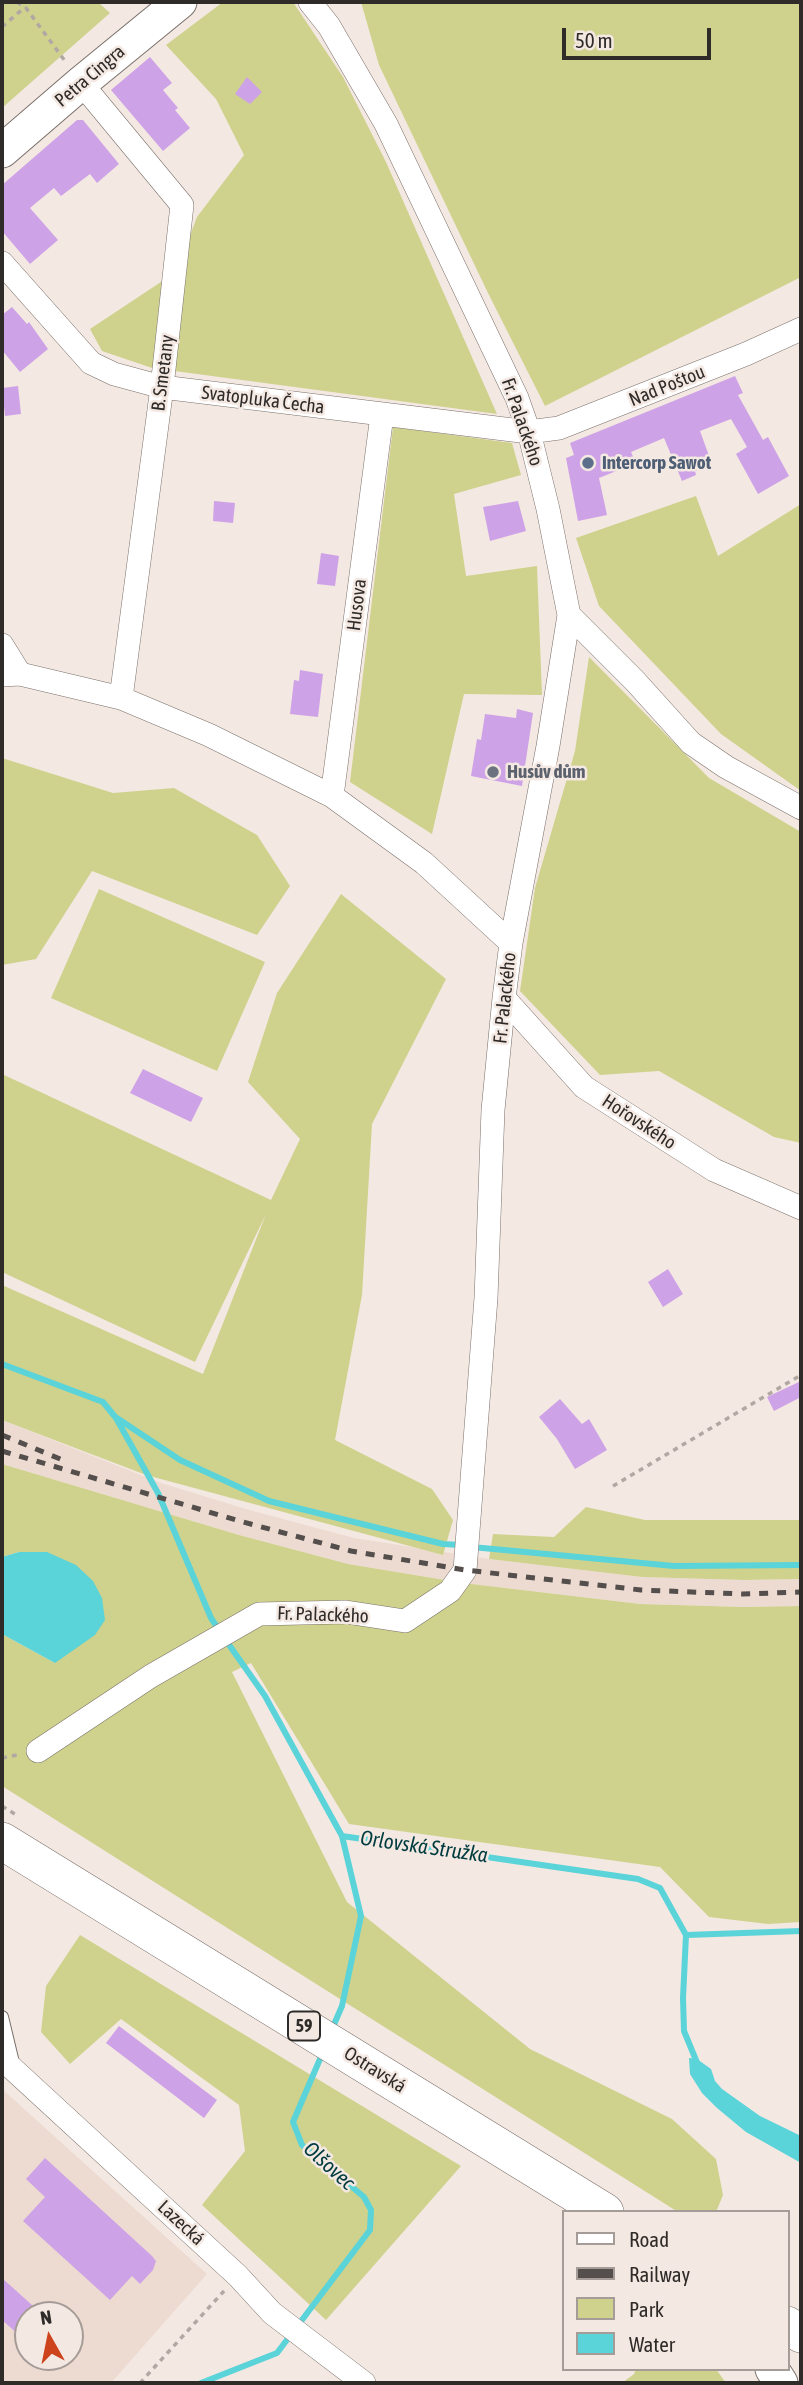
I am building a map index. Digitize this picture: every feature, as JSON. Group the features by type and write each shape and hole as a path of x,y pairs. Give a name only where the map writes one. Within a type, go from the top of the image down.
{"main road":[{"name":"Ostravská","path":"2,1842 602,2210"}],"street":[{"name":"Petra Cingra","path":"2,151 180,2"},
{"name":"Fr. Palackého","path":"38,1751 151,1676 259,1614 346,1612 405,1620 450,1591 465,1570 486,1298 493,1110 504,998 511,943 569,615 548,509 529,432 503,366 386,124 329,26 310,2"},
{"name":"B. Smetany","path":"81,83 182,205 162,387 121,698"},
{"name":"Svatopluka Čecha","path":"2,263 91,363 114,374 162,387 529,432"},
{"name":"Nad Poštou","path":"529,432 559,428 746,354 801,329"},
{"name":"Husova","path":"332,796 382,415"},
{"path":"569,615 635,681 691,743 726,767 801,808"},
{"path":"2,645 11,674 121,698 209,735 332,796 424,863 511,943"},
{"name":"Hořovského","path":"504,998 584,1087 714,1170 801,1208"},
{"name":"Lazecká","path":"8,2065 238,2276 272,2313 364,2383"}],"lane":[{"path":"2,2017 8,2065"}],"path":[{"path":"17,2 26,8 81,83"},
{"path":"2,27 26,8"},
{"path":"613,1486 801,1375"},
{"path":"141,2383 238,2276"}],"shaded area":[{"path":"2,1420 161,1483 354,1538 489,1559 642,1577 801,1579 801,1606 640,1604 463,1583 348,1564 239,1535 2,1464"},
{"path":"2,2089 207,2274 111,2383 2,2383"}],"green space":[{"path":"2,2 98,2 110,13 2,108"},
{"path":"223,2 293,2 343,77 386,162 497,414 152,368 102,351 90,329 176,272 197,217 244,155 216,99 166,45"},
{"path":"361,2 801,2 801,277 545,406 379,65"},
{"path":"393,427 512,443 521,475 454,494 466,576 537,566 542,695 464,694 432,834 350,782"},
{"path":"696,496 718,556 801,504 801,791 721,734 599,606 576,538"},
{"path":"589,657 709,778 801,832 801,1143 774,1137 659,1071 600,1075 520,991 535,888 575,751"},
{"path":"2,758 113,793 174,788 257,835 290,886 257,935 92,871 36,959 2,965"},
{"path":"99,889 265,962 217,1071 51,998"},
{"path":"341,894 446,979 372,1124 362,1295 335,1440 432,1489 453,1520 443,1555 146,1475 2,1420 2,1285 203,1374 266,1214 195,1362 2,1272 2,1074 271,1200 300,1139 248,1082 277,993"},
{"path":"2,1464 239,1535 348,1564 463,1583 640,1604 801,1606 801,1922 768,1924 709,1917 660,1867 349,1824 251,1663 232,1672 347,1902 530,2049 672,2119 716,2159 723,2195 717,2210 675,2210 2,1786 2,1634 55,1663 19,1552 2,1557"},
{"path":"586,1507 645,1520 801,1520 801,1579 642,1577 489,1559 493,1534 554,1537"},
{"path":"80,1935 461,2166 326,2320 202,2205 245,2151 239,2105 121,2019 70,2064 41,2032 46,1986"},
{"path":"635,2371 717,2371 726,2383 622,2383"}],"water":[{"path":"19,1552 47,1552 76,1565 93,1581 102,1598 105,1620 95,1635 55,1663 2,1634 2,1557"},
{"path":"689,2058 697,2059 711,2069 715,2081 722,2089 760,2116 801,2136 801,2163 746,2132 717,2108 702,2093 690,2074"}],"building":[{"path":"150,57 172,83 163,90 190,128 163,151 111,90"},
{"path":"247,77 262,92 250,104 235,94"},
{"path":"77,120 83,120 119,164 97,183 90,174 61,196 54,188 30,208 58,240 30,264 2,231 2,185"},
{"path":"12,307 27,324 29,322 48,349 20,372 2,350 2,315"},
{"path":"735,376 743,393 738,395 763,440 768,437 789,476 758,494 736,454 747,447 731,419 700,431 712,464 695,471 696,475 682,481 664,438 631,452 636,463 599,478 607,515 578,521 566,458 574,455 570,443"},
{"path":"18,386 21,414 5,416 2,388"},
{"path":"214,501 235,503 233,523 213,521"},
{"path":"518,501 526,531 490,541 483,507"},
{"path":"321,553 339,556 335,586 317,584"},
{"path":"300,670 323,674 318,717 290,714 294,680 299,681"},
{"path":"517,709 533,713 522,786 471,776 477,739 481,740 485,714 516,718"},
{"path":"143,1069 203,1098 191,1122 130,1093"},
{"path":"668,1269 683,1294 663,1307 648,1282"},
{"path":"801,1381 801,1397 774,1411 767,1397"},
{"path":"560,1399 582,1424 589,1419 607,1450 575,1469 557,1439 539,1417"},
{"path":"119,2026 217,2100 204,2118 106,2043"},
{"path":"45,2158 156,2261 153,2270 140,2284 132,2276 110,2300 23,2221 45,2197 26,2179"},
{"path":"2,2278 27,2301 14,2301 14,2331 2,2320"}],"waterway":[{"name":"Orlovská Stružka","path":"2,1364 103,1402 116,1418 158,1493 211,1618 219,1630"},
{"path":"117,1418 180,1460 269,1501 443,1544 461,1545"},
{"path":"472,1547 674,1566 801,1565"},
{"name":"Orlovská Stružka","path":"225,1639 265,1696 342,1836 638,1879 660,1888 686,1935 684,2031 698,2065"},
{"name":"Olšovec","path":"332,2029 342,2006 361,1916 342,1836"},
{"path":"686,1935 801,1931"},
{"name":"Olšovec","path":"201,2383 277,2353 370,2230 371,2210 364,2197 302,2145 293,2122 323,2052"}],"railway":[{"path":"2,1435 65,1461"},
{"path":"2,1451 351,1551 465,1570 641,1590 743,1594 801,1592"}],"place":[{"name":"Intercorp Sawot","path":"588,463"},
{"name":"Husův dům","path":"493,772"}]}
